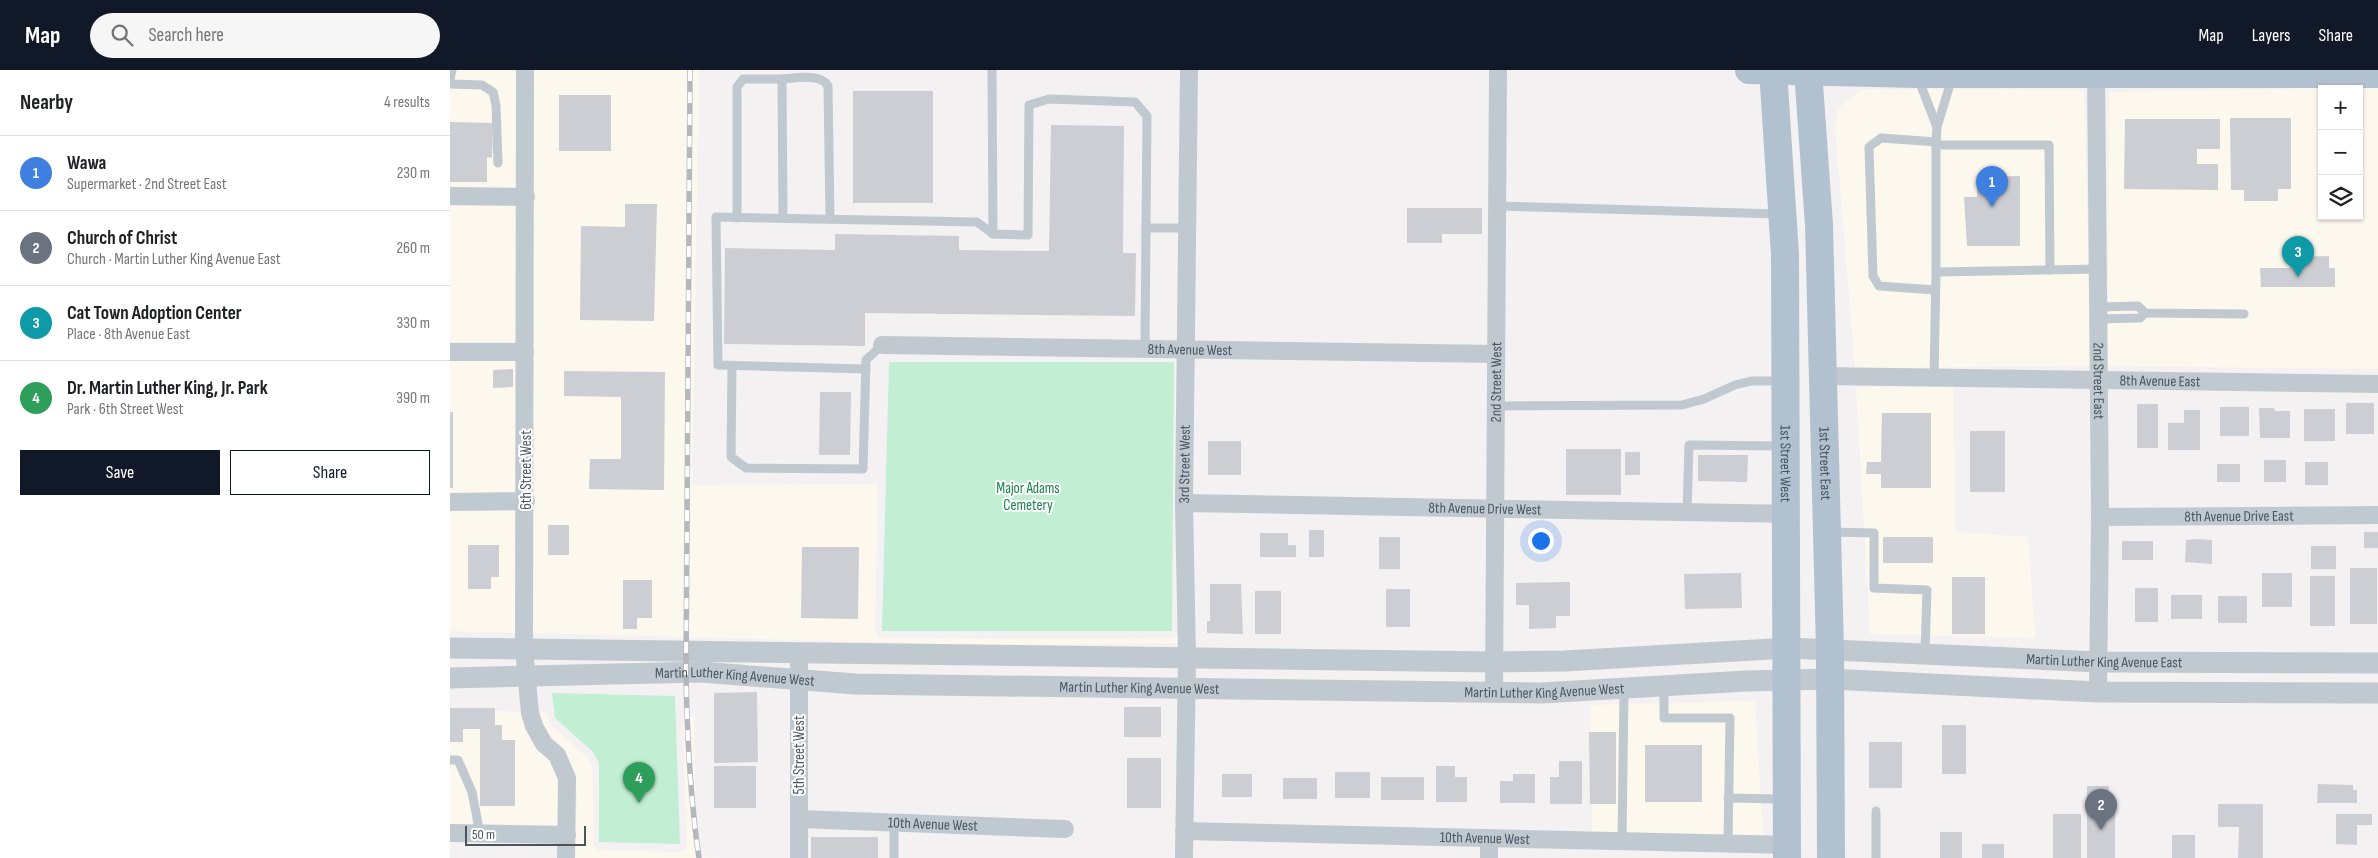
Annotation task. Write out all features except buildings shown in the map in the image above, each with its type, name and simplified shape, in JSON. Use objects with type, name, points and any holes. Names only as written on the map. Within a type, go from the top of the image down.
[{"type":"main road","points":[[1765,70],[1916,74],[2096,72],[2378,74]]},
{"type":"main road","name":"1st Street West","points":[[1765,70],[1784,214],[1788,648],[1787,852]]},
{"type":"main road","name":"1st Street East","points":[[1808,71],[1818,196],[1821,376],[1830,649],[1830,858]]},
{"type":"street","name":"6th Street West","points":[[525,70],[526,501],[524,649],[534,726],[544,744],[557,755],[567,778],[566,858]]},
{"type":"street","name":"3rd Street West","points":[[1184,858],[1187,657],[1184,504],[1189,70]]},
{"type":"street","name":"2nd Street West","points":[[1494,692],[1497,510],[1498,70]]},
{"type":"street","name":"2nd Street East","points":[[2096,72],[2100,517],[2098,692]]},
{"type":"street","points":[[450,196],[526,197]]},
{"type":"street","name":"8th Avenue West","points":[[882,345],[1496,354]]},
{"type":"street","points":[[450,352],[525,352]]},
{"type":"street","name":"8th Avenue East","points":[[1821,376],[2378,384]]},
{"type":"street","points":[[450,502],[526,501]]},
{"type":"street","name":"8th Avenue Drive West","points":[[1184,504],[1787,514]]},
{"type":"street","name":"8th Avenue Drive East","points":[[2100,517],[2378,516]]},
{"type":"street","name":"Martin Luther King Avenue West","points":[[450,648],[1495,662],[1565,661],[1788,648],[1830,649]]},
{"type":"street","name":"Martin Luther King Avenue East","points":[[1830,649],[2099,662],[2378,663]]},
{"type":"street","name":"5th Street West","points":[[799,652],[799,858]]},
{"type":"street","name":"Martin Luther King Avenue West","points":[[450,678],[701,672],[855,684],[1494,692],[1624,690],[1787,679],[1830,679]]},
{"type":"street","name":"Martin Luther King Avenue East","points":[[1830,679],[2098,692],[2378,693]]},
{"type":"street","name":"10th Avenue West","points":[[799,819],[1065,829]]},
{"type":"street","name":"10th Avenue West","points":[[1184,831],[1489,840],[1728,844],[1787,852]]},
{"type":"street","points":[[450,833],[566,835]]},
{"type":"street","points":[[1489,840],[1489,858]]},
{"type":"lane","points":[[450,79],[452,70]]},
{"type":"lane","points":[[992,70],[994,234]]},
{"type":"lane","points":[[1934,378],[1937,127],[1953,73]]},
{"type":"lane","points":[[1916,74],[1937,127]]},
{"type":"lane","points":[[737,218],[738,84],[748,78],[819,78],[825,81],[828,86],[830,219]]},
{"type":"lane","points":[[782,79],[783,218]]},
{"type":"lane","points":[[450,84],[482,85],[493,92],[496,105],[498,163]]},
{"type":"lane","points":[[866,369],[718,365],[716,217],[977,222],[994,234],[1028,235],[1029,105],[1048,100],[1135,102],[1147,116],[1145,348]]},
{"type":"lane","points":[[1935,290],[1879,286],[1872,276],[1869,148],[1881,138],[1937,143],[2049,145],[2050,270]]},
{"type":"lane","points":[[1498,206],[1784,214]]},
{"type":"lane","points":[[1146,228],[1187,228]]},
{"type":"lane","points":[[1936,272],[2098,269]]},
{"type":"lane","points":[[2099,313],[2138,306],[2145,312],[2244,314]]},
{"type":"lane","points":[[732,366],[731,457],[746,468],[863,470],[866,360],[882,345]]},
{"type":"lane","points":[[1496,406],[1682,405],[1704,399],[1735,385],[1751,381],[1786,381]]},
{"type":"lane","points":[[1687,513],[1688,445],[1787,446]]},
{"type":"lane","points":[[1826,532],[1874,533],[1874,588],[1927,590],[1925,653]]},
{"type":"lane","points":[[1664,687],[1664,718],[1730,718],[1728,844]]},
{"type":"lane","points":[[1622,842],[1624,690]]},
{"type":"lane","points":[[450,760],[458,760],[472,792],[480,834]]},
{"type":"lane","points":[[1728,798],[1786,799]]},
{"type":"lane","points":[[1876,811],[1876,858]]},
{"type":"lane","points":[[894,822],[894,858]]},
{"type":"shaded area","points":[[450,70],[516,70],[517,187],[450,187]]},
{"type":"shaded area","points":[[533,70],[699,70],[692,485],[878,484],[875,630],[880,638],[1172,639],[1178,635],[1178,643],[983,645],[533,633]]},
{"type":"shaded area","points":[[2363,87],[2378,87],[2378,369],[2108,366],[2109,92],[2318,88],[2318,220],[2363,220]]},
{"type":"shaded area","points":[[1861,90],[2084,90],[2091,366],[1855,368],[1835,126],[1838,111],[1846,101]]},
{"type":"shaded area","points":[[450,206],[517,206],[517,342],[450,342]]},
{"type":"shaded area","points":[[450,361],[517,361],[518,492],[450,493]]},
{"type":"shaded area","points":[[1856,387],[1953,387],[1955,532],[2028,537],[2035,638],[1870,634]]},
{"type":"shaded area","points":[[450,511],[518,511],[517,633],[450,631]]},
{"type":"shaded area","points":[[1755,701],[1763,835],[1592,832],[1590,705]]},
{"type":"shaded area","points":[[450,709],[522,712],[531,740],[550,761],[559,780],[559,825],[450,824]]},
{"type":"shaded area","points":[[539,712],[547,713],[550,724],[588,758],[592,765],[594,847],[599,850],[680,852],[686,849],[683,716],[694,716],[696,856],[720,858],[575,858],[577,792],[574,775],[563,749],[545,730]]},
{"type":"green space","name":"Major Adams Cemetery","points":[[889,362],[1174,362],[1172,631],[882,631]]},
{"type":"green space","points":[[552,693],[675,696],[680,844],[599,842],[599,763],[593,752],[555,718]]},
{"type":"railway","points":[[690,70],[686,673],[693,812],[699,858]]},
{"type":"place","name":"Wawa","points":[[1992,207]]},
{"type":"place","name":"Cat Town Adoption Center","points":[[2298,277]]},
{"type":"place","name":"Dr. Martin Luther King, Jr. Park","points":[[639,803]]},
{"type":"place","name":"Church of Christ","points":[[2101,830]]}]
